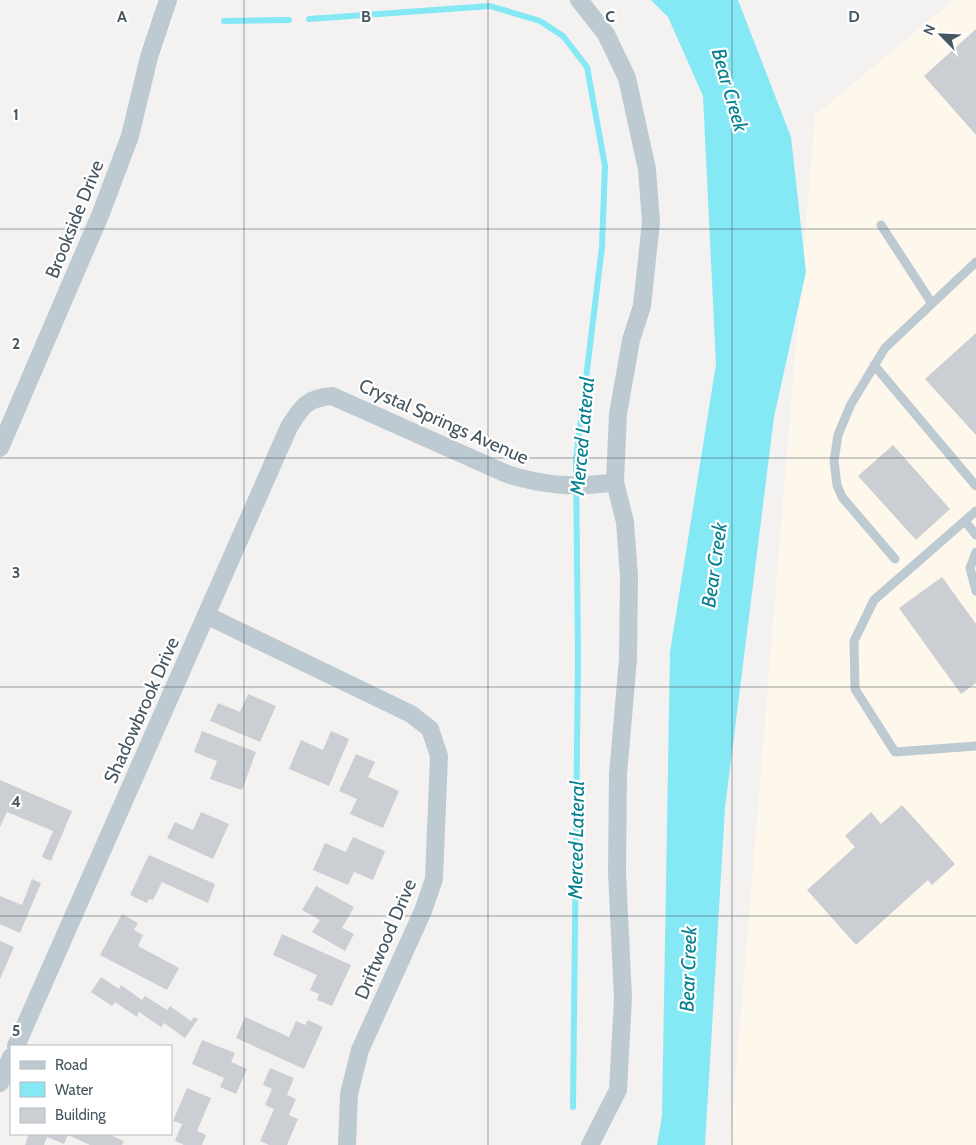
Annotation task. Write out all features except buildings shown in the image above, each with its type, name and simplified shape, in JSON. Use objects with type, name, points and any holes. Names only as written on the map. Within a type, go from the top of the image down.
[{"type":"street","name":"Brookside Drive","points":[[0,448],[101,213],[130,136],[149,57],[168,0]]},
{"type":"street","points":[[579,0],[606,34],[627,78],[647,169],[651,222],[642,306],[631,340],[618,414],[615,482],[625,522],[629,576],[628,659],[618,774],[617,873],[623,998],[618,1090],[590,1145]]},
{"type":"street","name":"Crystal Springs Avenue","points":[[315,398],[332,396],[350,402],[507,474],[557,486],[588,486],[615,482]]},
{"type":"street","name":"Shadowbrook Drive","points":[[16,1045],[289,427],[299,411],[315,398]]},
{"type":"street","name":"Driftwood Drive","points":[[206,614],[411,714],[430,729],[439,756],[434,879],[424,911],[360,1050],[349,1094],[347,1145]]},
{"type":"street","points":[[0,1083],[10,1059]]},
{"type":"lane","points":[[881,225],[931,302]]},
{"type":"lane","points":[[895,559],[842,497],[837,485],[834,461],[838,435],[851,404],[884,348],[931,302],[976,262]]},
{"type":"lane","points":[[874,365],[976,486]]},
{"type":"lane","points":[[976,511],[874,600],[854,641],[855,689],[895,752],[976,746]]},
{"type":"lane","points":[[965,521],[976,535]]},
{"type":"lane","points":[[976,552],[970,568],[976,591]]},
{"type":"shaded area","points":[[954,0],[976,0],[976,1145],[730,1145],[815,115]]},
{"type":"water","name":"Bear Creek","points":[[651,0],[738,0],[791,137],[806,272],[774,417],[725,808],[705,1145],[657,1145],[662,1116],[670,652],[716,364],[703,96],[668,17]]},
{"type":"waterway","name":"Merced Lateral","points":[[309,19],[490,6],[540,21],[563,36],[587,67],[605,166],[602,247],[576,460],[578,658],[573,1107]]},
{"type":"waterway","name":"Merced Lateral","points":[[224,21],[289,20]]}]
